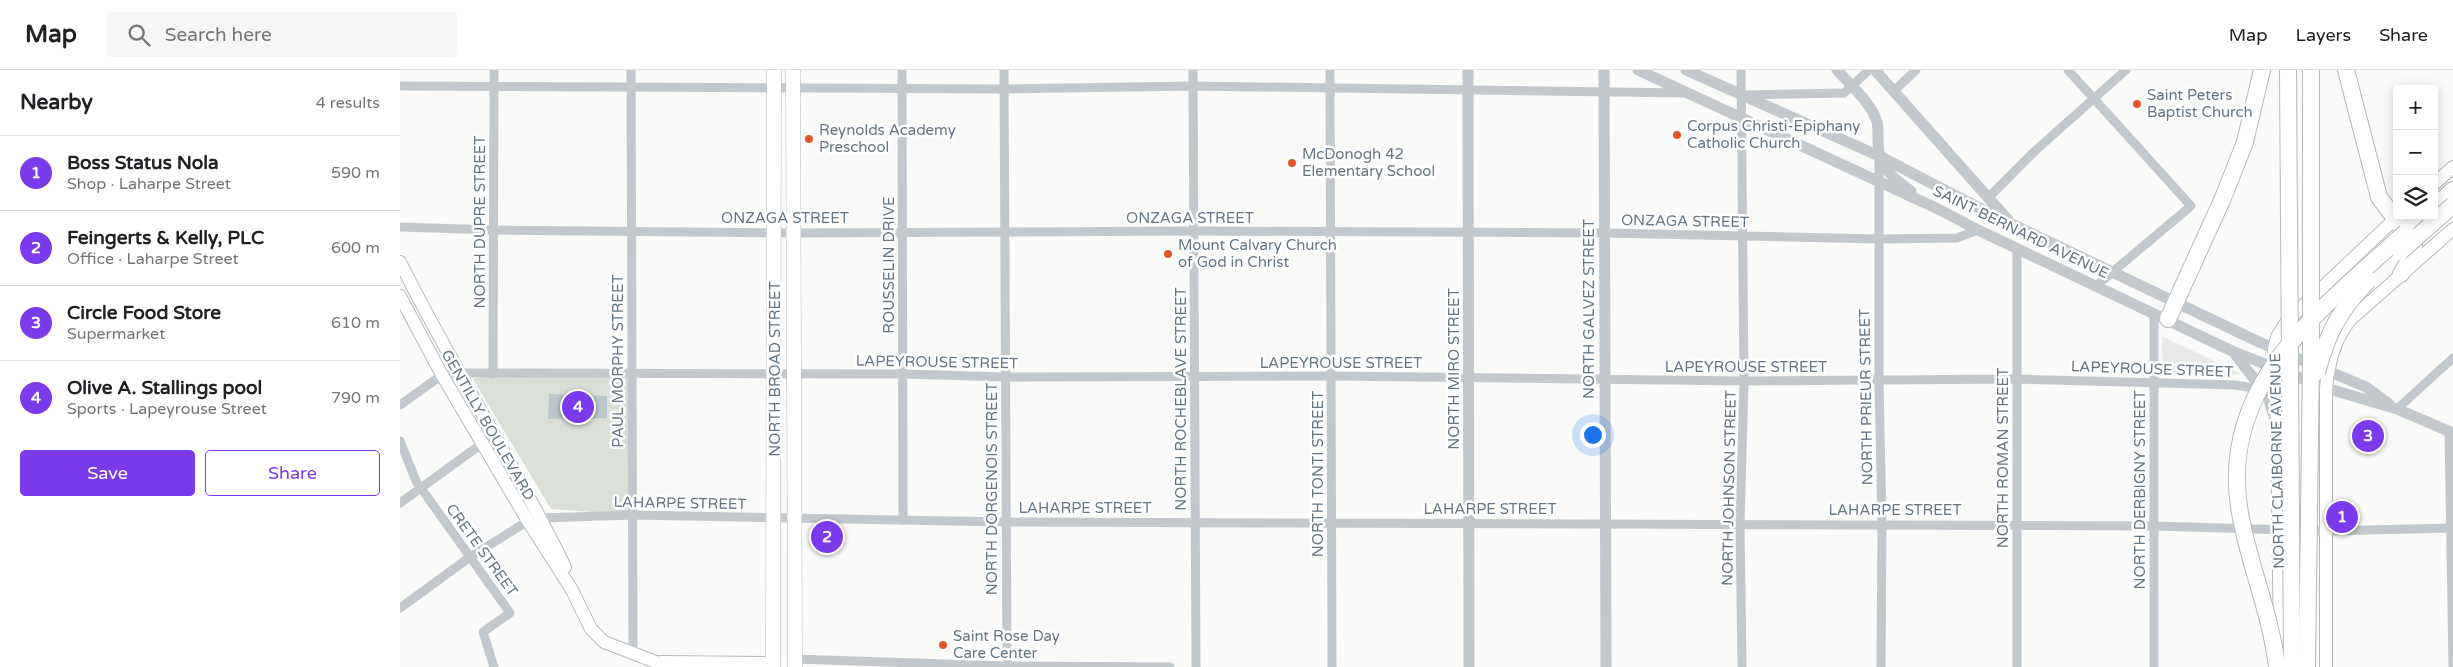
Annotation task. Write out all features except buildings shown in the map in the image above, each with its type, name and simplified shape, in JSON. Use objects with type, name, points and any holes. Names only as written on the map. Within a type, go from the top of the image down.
[{"type":"highway","points":[[2161,316],[2176,302],[2223,198],[2247,134],[2262,70]]},
{"type":"highway","points":[[2288,70],[2292,667]]},
{"type":"highway","points":[[2307,667],[2311,360],[2311,70]]},
{"type":"highway","points":[[2346,70],[2374,184],[2379,197],[2393,214]]},
{"type":"highway","points":[[2438,203],[2453,190]]},
{"type":"highway","points":[[2309,400],[2323,350],[2338,315],[2346,303],[2369,279],[2453,205]]},
{"type":"highway","points":[[2398,220],[2411,238],[2414,248],[2401,274]]},
{"type":"highway","points":[[2279,667],[2240,513],[2237,458],[2244,423],[2263,380],[2298,333],[2318,312],[2420,220]]},
{"type":"main road","name":"NORTH BROAD STREET","points":[[774,70],[774,666]]},
{"type":"main road","name":"NORTH BROAD STREET","points":[[793,70],[795,663]]},
{"type":"main road","points":[[2438,180],[2453,167]]},
{"type":"main road","name":"NORTH CLAIBORNE AVENUE","points":[[2279,667],[2278,425],[2274,349],[2277,337],[2287,321],[2394,220]]},
{"type":"main road","points":[[2326,667],[2326,388],[2332,351],[2345,327],[2401,274],[2453,229]]},
{"type":"main road","name":"GENTILLY BOULEVARD","points":[[400,262],[458,373],[541,518],[565,568],[572,590]]},
{"type":"main road","name":"GENTILLY BOULEVARD","points":[[401,300],[442,375],[528,521],[572,590],[591,629],[604,642],[664,665],[774,666]]},
{"type":"street","name":"NORTH DUPRE STREET","points":[[493,374],[494,70]]},
{"type":"street","name":"PAUL MORPHY STREET","points":[[631,70],[632,652]]},
{"type":"street","name":"ROUSSELIN DRIVE","points":[[902,70],[903,520]]},
{"type":"street","name":"NORTH DORGENOIS STREET","points":[[1004,70],[1007,666]]},
{"type":"street","name":"NORTH ROCHEBLAVE STREET","points":[[1193,70],[1196,667]]},
{"type":"street","name":"NORTH TONTI STREET","points":[[1330,70],[1332,667]]},
{"type":"street","name":"NORTH MIRO STREET","points":[[1468,70],[1470,667]]},
{"type":"street","name":"NORTH GALVEZ STREET","points":[[1604,70],[1606,667]]},
{"type":"street","name":"SAINT BERNARD AVENUE","points":[[1638,70],[1684,93],[1740,116],[1938,209],[1978,230],[2097,285],[2232,351],[2326,388],[2396,409],[2451,432]]},
{"type":"street","name":"SAINT BERNARD AVENUE","points":[[1686,70],[1879,156],[1987,212],[2274,349],[2366,387],[2396,409]]},
{"type":"street","name":"NORTH JOHNSON STREET","points":[[1741,70],[1744,381],[1740,523],[1742,667]]},
{"type":"street","points":[[1837,70],[1868,105],[1876,122],[1879,156],[1894,179],[1938,209]]},
{"type":"street","points":[[1740,95],[1842,93],[1852,87],[1869,70]]},
{"type":"street","points":[[1875,70],[2011,223]]},
{"type":"street","points":[[1894,91],[1916,70]]},
{"type":"street","points":[[2068,70],[2191,206],[2097,285]]},
{"type":"street","points":[[1988,198],[2036,150],[2126,70]]},
{"type":"street","points":[[400,86],[1004,89],[1193,86],[1684,93]]},
{"type":"street","name":"NORTH PRIEUR STREET","points":[[1879,156],[1879,382],[1882,524],[1880,667]]},
{"type":"street","points":[[1978,230],[1987,212]]},
{"type":"street","name":"ONZAGA STREET","points":[[400,226],[494,230],[774,231],[794,233],[902,232],[1005,234],[1195,231],[1604,233],[1879,239],[1957,238],[1978,230]]},
{"type":"street","name":"NORTH ROMAN STREET","points":[[2017,248],[2017,667]]},
{"type":"street","points":[[401,300],[415,292]]},
{"type":"street","name":"NORTH DERBIGNY STREET","points":[[2154,667],[2154,383],[2161,316]]},
{"type":"street","points":[[2232,351],[2268,397],[2278,425]]},
{"type":"street","points":[[2396,409],[2453,358]]},
{"type":"street","name":"LAPEYROUSE STREET","points":[[442,375],[458,373],[794,376],[902,374],[1006,377],[1332,376],[1879,382],[2016,379],[2235,385],[2254,388],[2268,397]]},
{"type":"street","points":[[400,405],[442,375]]},
{"type":"street","points":[[2451,432],[2453,528],[2452,667]]},
{"type":"street","points":[[400,503],[494,435]]},
{"type":"street","name":"CRETE STREET","points":[[400,440],[420,488],[510,613],[483,632],[494,667]]},
{"type":"street","name":"LAHARPE STREET","points":[[400,608],[470,556],[528,521],[541,518],[632,515],[1006,522],[1882,524],[2155,526],[2326,531],[2453,528]]},
{"type":"street","points":[[795,663],[1170,667]]},
{"type":"shaded area","points":[[2162,336],[2241,374],[2163,374]]},
{"type":"shaded area","points":[[493,374],[631,374],[633,515],[551,509],[473,379]]},
{"type":"shaded area","points":[[549,394],[607,396],[607,418],[548,419]]},
{"type":"place","name":"Saint Peters Baptist Church","points":[[2137,104]]},
{"type":"place","name":"Corpus Christi-Epiphany Catholic Church","points":[[1677,135]]},
{"type":"place","name":"Reynolds Academy Preschool","points":[[809,139]]},
{"type":"place","name":"McDonogh 42 Elementary School","points":[[1292,163]]},
{"type":"place","name":"Mount Calvary Church of God in Christ","points":[[1168,254]]},
{"type":"place","name":"Olive A. Stallings pool","points":[[578,407]]},
{"type":"place","name":"Circle Food Store","points":[[2368,436]]},
{"type":"place","name":"Boss Status Nola","points":[[2342,517]]},
{"type":"place","name":"Feingerts & Kelly, PLC","points":[[827,537]]},
{"type":"place","name":"Saint Rose Day Care Center","points":[[943,645]]}]
